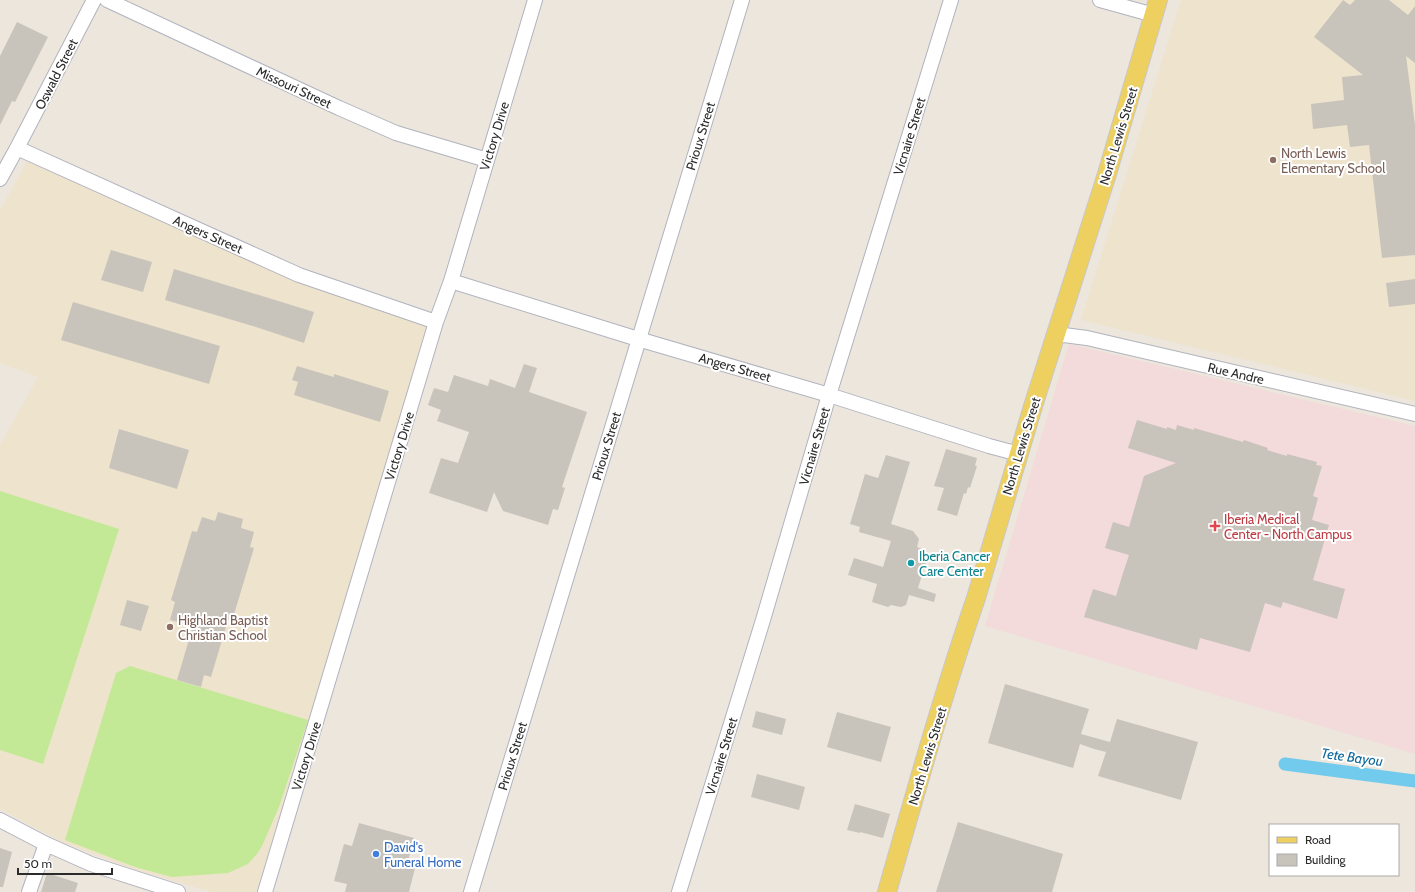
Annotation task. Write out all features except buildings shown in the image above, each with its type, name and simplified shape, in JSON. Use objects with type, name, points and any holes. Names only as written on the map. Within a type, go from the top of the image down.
[{"type":"main road","name":"North Lewis Street","points":[[887,892],[915,793],[1056,334],[1107,174],[1156,8]]},
{"type":"street","name":"Oswald Street","points":[[17,148],[94,0]]},
{"type":"street","name":"Missouri Street","points":[[107,0],[396,133],[487,160]]},
{"type":"street","name":"Victory Drive","points":[[265,892],[436,322],[451,281],[535,0]]},
{"type":"street","name":"Prioux Street","points":[[471,892],[742,0]]},
{"type":"street","name":"Vicnaire Street","points":[[680,892],[763,620],[828,395],[951,0]]},
{"type":"street","points":[[1100,0],[1156,8]]},
{"type":"street","points":[[0,179],[17,148]]},
{"type":"street","name":"Angers Street","points":[[17,148],[299,275],[436,322]]},
{"type":"street","name":"Angers Street","points":[[451,281],[638,339],[828,395],[981,444],[1019,454]]},
{"type":"street","name":"Rue Andre","points":[[1056,334],[1087,338],[1415,414]]},
{"type":"street","points":[[0,820],[46,844],[91,864],[178,892]]},
{"type":"street","points":[[29,892],[46,844]]},
{"type":"shaded area","name":"North Lewis Elementary School","points":[[1181,0],[1415,0],[1415,401],[1081,320]]},
{"type":"shaded area","name":"Highland Baptist Christian School","points":[[27,161],[256,262],[436,322],[256,892],[212,892],[129,868],[64,843],[0,809],[0,445],[38,377],[0,363],[0,211]]},
{"type":"shaded area","name":"Iberia Medical Center - North Campus","points":[[1069,344],[1415,426],[1415,754],[985,626]]},
{"type":"green space","points":[[0,491],[119,529],[43,764],[0,750]]},
{"type":"green space","points":[[130,666],[308,720],[279,807],[262,846],[248,864],[228,873],[172,877],[135,867],[65,840],[116,673]]},
{"type":"waterway","name":"Tete Bayou","points":[[1285,764],[1415,781]]},
{"type":"place","name":"North Lewis Elementary School","points":[[1273,160]]},
{"type":"place","name":"Iberia Medical Center - North Campus","points":[[1215,526]]},
{"type":"place","name":"Iberia Cancer Care Center","points":[[911,563]]},
{"type":"place","name":"Highland Baptist Christian School","points":[[170,627]]},
{"type":"place","name":"David's Funeral Home","points":[[376,854]]}]
